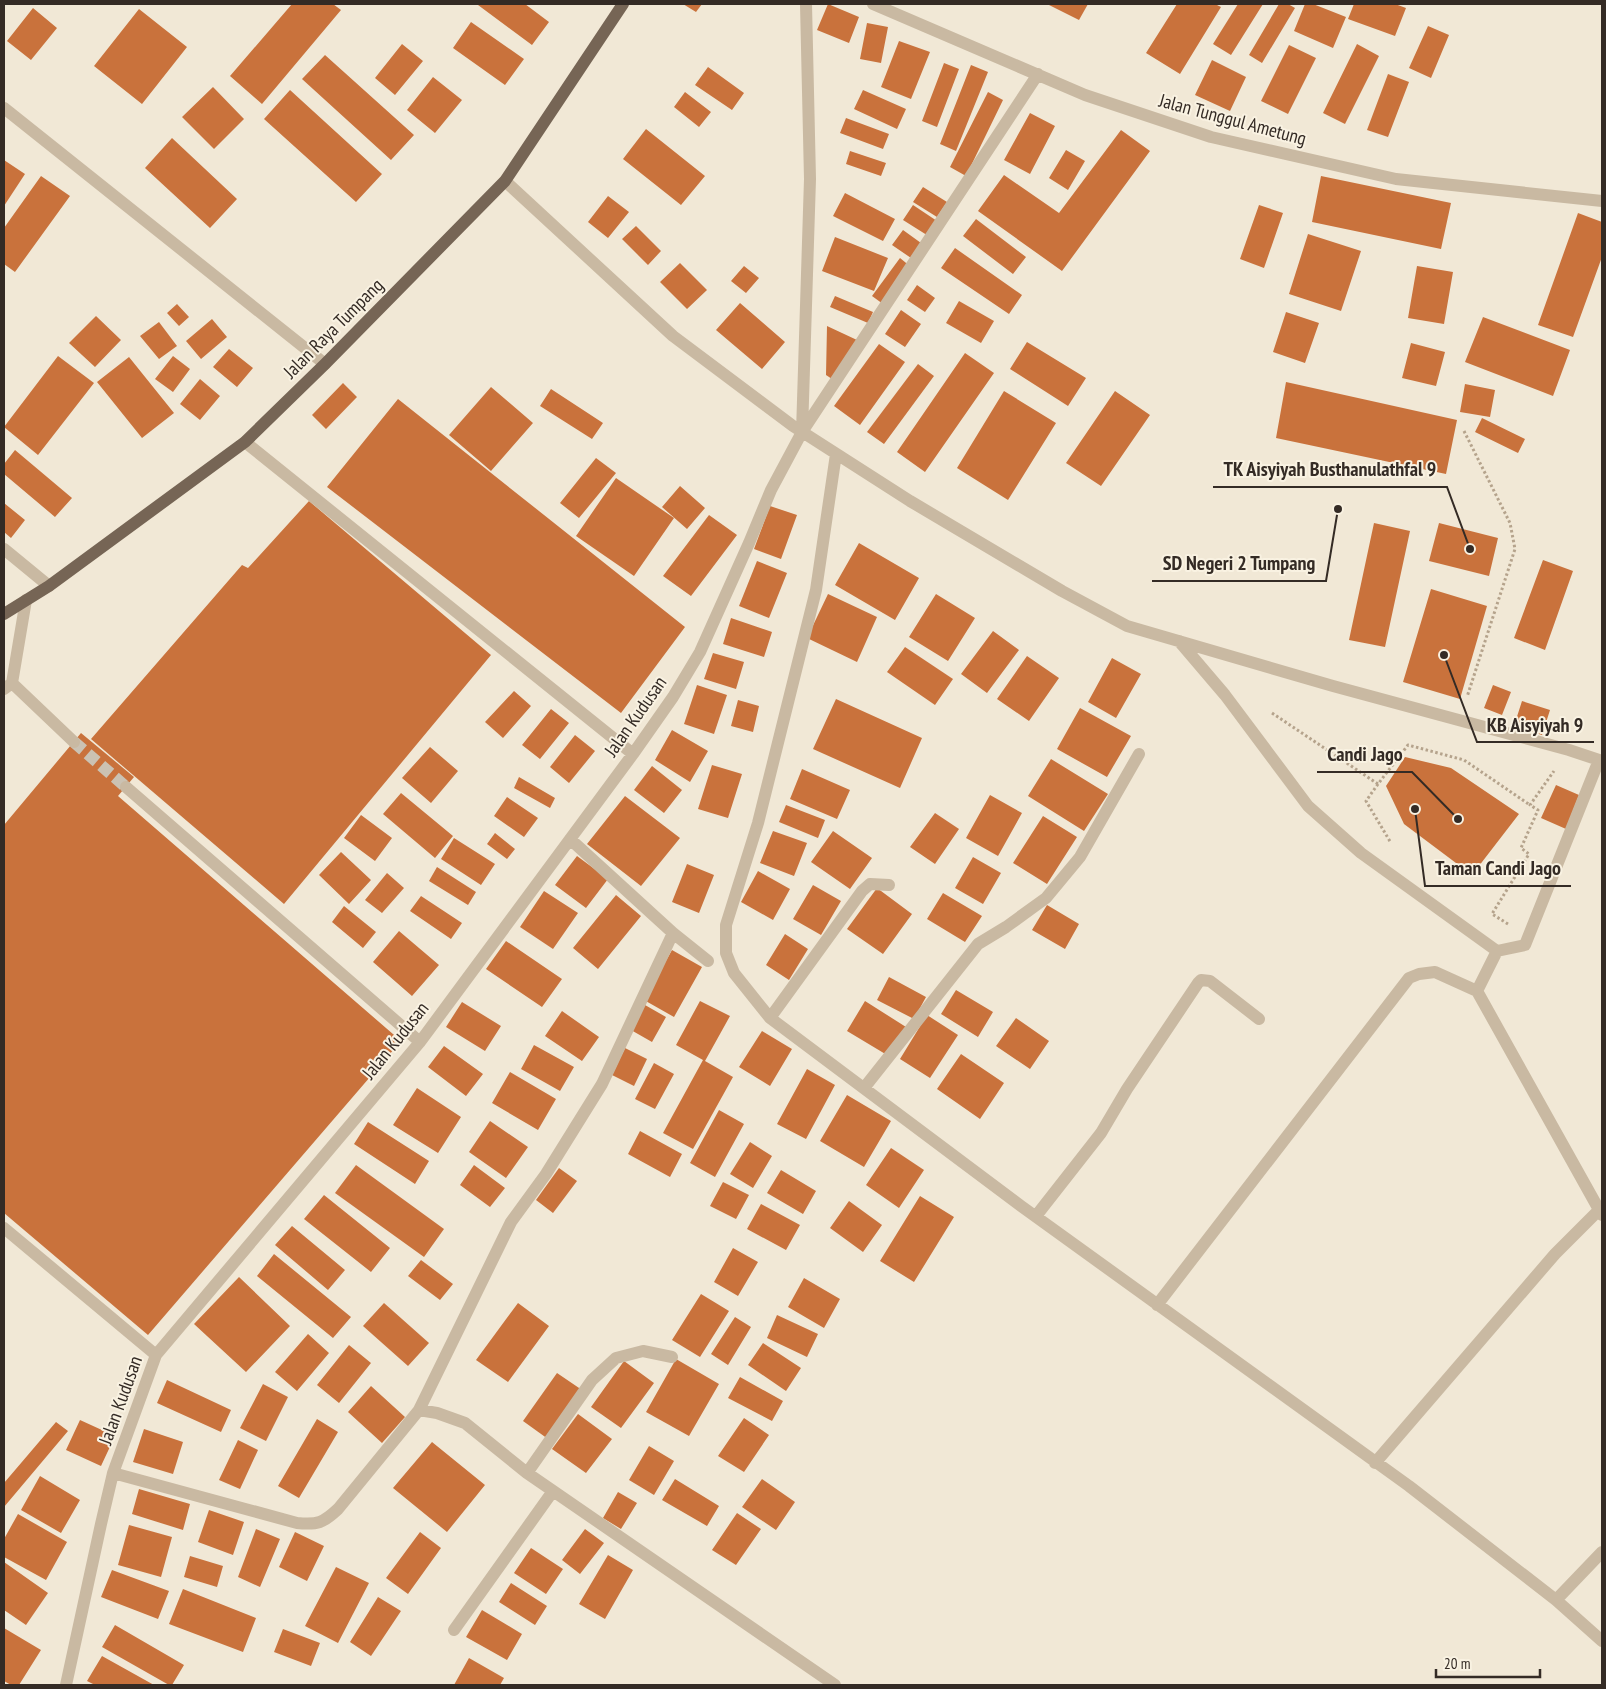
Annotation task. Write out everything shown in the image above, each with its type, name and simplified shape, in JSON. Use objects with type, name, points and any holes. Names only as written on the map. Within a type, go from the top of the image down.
[{"type":"main road","name":"Jalan Raya Tumpang","points":[[4,614],[50,586],[245,442],[325,364],[505,181],[623,4]]},
{"type":"street","points":[[802,432],[810,178],[806,4]]},
{"type":"street","name":"Jalan Tunggul Ametung","points":[[873,4],[888,7],[1085,95],[1211,137],[1396,179],[1602,201]]},
{"type":"street","name":"Jalan Kudusan","points":[[66,1685],[100,1524],[113,1473],[156,1355],[420,1042],[570,840],[673,697],[700,652],[750,544],[771,490],[802,432],[1038,74]]},
{"type":"street","points":[[4,108],[325,364]]},
{"type":"street","points":[[505,181],[673,336],[802,432],[910,501],[1062,591],[1127,626],[1179,641],[1324,684],[1569,750],[1601,761],[1525,945],[1497,951],[1361,853],[1308,806],[1225,694],[1179,641]]},
{"type":"street","points":[[245,442],[633,754]]},
{"type":"street","points":[[836,454],[816,590],[758,823],[726,924],[726,953],[734,973],[770,1018],[1157,1305],[1409,1486],[1556,1600],[1602,1641]]},
{"type":"street","points":[[4,549],[50,586]]},
{"type":"street","points":[[26,600],[8,686],[74,742]]},
{"type":"street","points":[[864,1088],[978,944],[1006,927],[1046,898],[1069,871],[1080,857],[1139,754]]},
{"type":"street","points":[[126,787],[420,1042]]},
{"type":"street","points":[[570,840],[673,933],[708,961]]},
{"type":"street","points":[[770,1018],[862,890],[870,884],[889,885]]},
{"type":"street","points":[[113,1473],[298,1523],[311,1524],[325,1521],[338,1509],[419,1410],[511,1222],[546,1174],[602,1084],[673,933]]},
{"type":"street","points":[[1477,991],[1497,951]]},
{"type":"street","points":[[1157,1305],[1409,978],[1419,974],[1435,972],[1477,991],[1601,1212],[1555,1254],[1376,1462]]},
{"type":"street","points":[[1036,1216],[1101,1133],[1198,983],[1202,980],[1210,981],[1260,1019]]},
{"type":"street","points":[[4,1228],[156,1355]]},
{"type":"street","points":[[527,1473],[592,1380],[616,1358],[643,1351],[672,1357]]},
{"type":"street","points":[[419,1410],[437,1413],[465,1423],[527,1473],[835,1685]]},
{"type":"street","points":[[454,1630],[553,1491]]},
{"type":"street","points":[[1556,1600],[1602,1552]]},
{"type":"path","points":[[1460,721],[1515,548],[1510,523],[1464,430]]},
{"type":"path","points":[[1266,709],[1378,784]]},
{"type":"path","points":[[1395,850],[1366,801],[1378,784],[1408,745],[1464,760],[1538,810],[1521,848],[1529,854],[1492,914]]},
{"type":"path","points":[[1530,805],[1569,750]]},
{"type":"path","points":[[1484,909],[1528,937]]},
{"type":"building","points":[[292,4],[333,4],[341,10],[262,104],[230,76]]},
{"type":"building","points":[[479,4],[525,4],[549,22],[532,45]]},
{"type":"building","points":[[683,4],[702,4],[696,12]]},
{"type":"building","points":[[828,4],[859,17],[849,43],[817,30]]},
{"type":"building","points":[[1047,4],[1088,4],[1079,20]]},
{"type":"building","points":[[1177,4],[1215,4],[1221,7],[1180,74],[1146,53]]},
{"type":"building","points":[[1238,4],[1263,4],[1231,55],[1213,44]]},
{"type":"building","points":[[1279,4],[1288,4],[1295,8],[1262,63],[1249,55]]},
{"type":"building","points":[[1305,4],[1313,4],[1346,17],[1333,48],[1294,31]]},
{"type":"building","points":[[1354,4],[1395,4],[1406,8],[1395,36],[1348,19]]},
{"type":"building","points":[[33,8],[57,28],[31,60],[7,41]]},
{"type":"building","points":[[139,9],[187,47],[142,104],[94,66]]},
{"type":"building","points":[[471,22],[524,59],[505,85],[453,48]]},
{"type":"building","points":[[867,23],[888,27],[881,63],[860,59]]},
{"type":"building","points":[[1428,26],[1449,35],[1431,78],[1409,68]]},
{"type":"building","points":[[899,41],[930,52],[911,99],[881,87]]},
{"type":"building","points":[[402,44],[423,61],[395,95],[375,78]]},
{"type":"building","points":[[1357,44],[1379,56],[1345,124],[1323,113]]},
{"type":"building","points":[[1289,45],[1316,58],[1288,114],[1261,101]]},
{"type":"building","points":[[325,55],[414,135],[391,160],[302,79]]},
{"type":"building","points":[[1212,60],[1246,77],[1230,111],[1195,95]]},
{"type":"building","points":[[944,63],[959,69],[937,127],[922,121]]},
{"type":"building","points":[[971,65],[988,72],[956,151],[940,144]]},
{"type":"building","points":[[708,67],[744,93],[732,110],[695,85]]},
{"type":"building","points":[[1388,74],[1409,82],[1388,137],[1367,130]]},
{"type":"building","points":[[433,77],[462,100],[435,133],[407,110]]},
{"type":"building","points":[[213,87],[244,119],[214,149],[182,117]]},
{"type":"building","points":[[290,90],[382,174],[356,202],[264,119]]},
{"type":"building","points":[[863,90],[906,109],[897,129],[854,109]]},
{"type":"building","points":[[685,92],[711,112],[699,127],[674,107]]},
{"type":"building","points":[[988,92],[1003,100],[966,176],[950,167]]},
{"type":"building","points":[[1030,113],[1055,126],[1030,174],[1004,160]]},
{"type":"building","points":[[846,118],[889,134],[883,149],[840,133]]},
{"type":"building","points":[[646,129],[705,176],[681,205],[623,159]]},
{"type":"building","points":[[1121,130],[1150,151],[1062,271],[978,211],[1004,175],[1059,213]]},
{"type":"building","points":[[172,138],[237,199],[210,228],[145,168]]},
{"type":"building","points":[[1066,150],[1085,161],[1068,190],[1049,178]]},
{"type":"building","points":[[850,151],[886,163],[881,176],[846,164]]},
{"type":"building","points":[[4,160],[25,174],[4,206]]},
{"type":"building","points":[[41,176],[70,196],[15,272],[4,264],[4,228]]},
{"type":"building","points":[[1321,176],[1451,203],[1441,249],[1312,222]]},
{"type":"building","points":[[923,187],[947,202],[937,217],[913,202]]},
{"type":"building","points":[[845,193],[895,219],[883,241],[833,216]]},
{"type":"building","points":[[608,196],[629,212],[608,238],[588,222]]},
{"type":"building","points":[[913,205],[940,223],[930,237],[903,220]]},
{"type":"building","points":[[1259,205],[1283,213],[1264,268],[1240,259]]},
{"type":"building","points":[[1578,213],[1602,222],[1602,257],[1573,337],[1538,325]]},
{"type":"building","points":[[976,219],[1026,257],[1013,274],[963,236]]},
{"type":"building","points":[[636,226],[661,251],[648,265],[622,239]]},
{"type":"building","points":[[903,230],[921,243],[911,258],[892,245]]},
{"type":"building","points":[[1308,234],[1361,251],[1341,311],[1289,294]]},
{"type":"building","points":[[835,237],[888,258],[874,291],[822,271]]},
{"type":"building","points":[[955,248],[1022,295],[1009,314],[941,268]]},
{"type":"building","points":[[900,258],[911,267],[883,304],[872,296]]},
{"type":"building","points":[[680,263],[707,290],[687,309],[660,282]]},
{"type":"building","points":[[744,266],[759,278],[746,293],[731,281]]},
{"type":"building","points":[[1417,266],[1453,272],[1444,324],[1408,318]]},
{"type":"building","points":[[917,285],[935,298],[925,312],[907,300]]},
{"type":"building","points":[[835,296],[873,312],[868,323],[830,307]]},
{"type":"building","points":[[959,301],[994,321],[981,343],[946,323]]},
{"type":"building","points":[[740,303],[785,342],[762,369],[716,330]]},
{"type":"building","points":[[177,304],[189,317],[179,326],[167,313]]},
{"type":"building","points":[[901,310],[921,324],[905,347],[885,334]]},
{"type":"building","points":[[1286,312],[1319,323],[1305,363],[1273,352]]},
{"type":"building","points":[[96,316],[121,340],[95,367],[69,343]]},
{"type":"building","points":[[1483,317],[1570,350],[1553,396],[1465,362]]},
{"type":"building","points":[[212,319],[227,337],[201,359],[186,341]]},
{"type":"building","points":[[159,322],[177,346],[159,359],[140,336]]},
{"type":"building","points":[[827,326],[857,340],[832,379],[826,375]]},
{"type":"building","points":[[1027,342],[1086,378],[1068,406],[1010,369]]},
{"type":"building","points":[[1411,343],[1445,352],[1436,386],[1402,378]]},
{"type":"building","points":[[879,344],[905,362],[860,425],[834,406]]},
{"type":"building","points":[[229,349],[253,368],[237,387],[213,367]]},
{"type":"building","points":[[965,353],[994,373],[925,472],[897,452]]},
{"type":"building","points":[[58,356],[94,383],[38,455],[4,427]]},
{"type":"building","points":[[173,356],[190,369],[173,392],[155,379]]},
{"type":"building","points":[[129,357],[174,413],[142,438],[97,382]]},
{"type":"building","points":[[918,364],[934,376],[884,444],[867,432]]},
{"type":"building","points":[[200,379],[220,396],[200,420],[180,404]]},
{"type":"building","points":[[1286,382],[1457,420],[1446,474],[1276,438]]},
{"type":"building","points":[[343,383],[357,397],[326,429],[312,415]]},
{"type":"building","points":[[1465,384],[1495,390],[1490,417],[1460,412]]},
{"type":"building","points":[[491,387],[533,423],[491,471],[449,435]]},
{"type":"building","points":[[551,389],[603,423],[592,439],[540,406]]},
{"type":"building","points":[[1004,391],[1056,423],[1008,500],[957,468]]},
{"type":"building","points":[[1115,391],[1150,415],[1101,486],[1066,463]]},
{"type":"building","points":[[398,399],[685,627],[621,713],[327,487]]},
{"type":"building","points":[[1482,418],[1525,439],[1518,453],[1475,432]]},
{"type":"building","points":[[15,450],[72,498],[55,517],[4,474],[4,464]]},
{"type":"building","points":[[596,458],[616,473],[579,518],[560,503]]},
{"type":"building","points":[[616,478],[674,518],[634,576],[576,536]]},
{"type":"building","points":[[680,486],[705,508],[687,529],[662,507]]},
{"type":"building","points":[[309,501],[491,655],[284,904],[91,739],[242,565],[248,568]]},
{"type":"building","points":[[4,503],[25,520],[11,538],[4,532]]},
{"type":"building","points":[[770,506],[797,515],[781,559],[754,549]]},
{"type":"building","points":[[709,515],[737,535],[691,596],[663,576]]},
{"type":"building","points":[[1374,523],[1410,531],[1385,647],[1349,640]]},
{"type":"building","points":[[1439,523],[1498,538],[1489,576],[1429,561]]},
{"type":"building","points":[[859,543],[919,578],[895,620],[835,585]]},
{"type":"building","points":[[1543,560],[1573,571],[1545,650],[1514,638]]},
{"type":"building","points":[[757,561],[787,573],[769,618],[739,606]]},
{"type":"building","points":[[1431,589],[1487,606],[1460,699],[1403,682]]},
{"type":"building","points":[[828,594],[877,617],[857,662],[807,638]]},
{"type":"building","points":[[936,594],[975,618],[948,661],[909,637]]},
{"type":"building","points":[[731,618],[772,632],[764,657],[723,644]]},
{"type":"building","points":[[993,631],[1019,650],[987,693],[961,674]]},
{"type":"building","points":[[905,647],[953,679],[935,705],[887,672]]},
{"type":"building","points":[[713,653],[744,662],[736,689],[704,679]]},
{"type":"building","points":[[1027,656],[1059,678],[1029,721],[997,699]]},
{"type":"building","points":[[1112,658],[1141,674],[1116,718],[1088,702]]},
{"type":"building","points":[[697,685],[727,695],[714,734],[684,724]]},
{"type":"building","points":[[1493,685],[1511,692],[1502,715],[1484,708]]},
{"type":"building","points":[[514,691],[531,706],[503,738],[485,722]]},
{"type":"building","points":[[836,699],[922,738],[900,788],[813,749]]},
{"type":"building","points":[[738,700],[759,706],[753,732],[731,726]]},
{"type":"building","points":[[1522,701],[1550,710],[1542,735],[1514,726]]},
{"type":"building","points":[[1080,708],[1131,736],[1107,777],[1057,749]]},
{"type":"building","points":[[551,709],[569,723],[540,759],[522,745]]},
{"type":"building","points":[[672,730],[708,751],[690,782],[655,760]]},
{"type":"building","points":[[81,733],[134,777],[118,796],[401,1041],[148,1335],[4,1213],[4,825]]},
{"type":"building","points":[[575,735],[595,751],[569,783],[550,767]]},
{"type":"building","points":[[430,747],[458,771],[431,803],[402,778]]},
{"type":"building","points":[[1405,757],[1451,768],[1519,814],[1472,875],[1404,824],[1386,786]]},
{"type":"building","points":[[1051,759],[1108,794],[1084,831],[1028,796]]},
{"type":"building","points":[[712,765],[742,774],[728,818],[698,809]]},
{"type":"building","points":[[652,766],[682,790],[664,813],[634,790]]},
{"type":"building","points":[[802,769],[850,790],[837,819],[790,799]]},
{"type":"building","points":[[519,777],[555,798],[550,808],[514,788]]},
{"type":"building","points":[[1556,785],[1579,795],[1566,829],[1541,818]]},
{"type":"building","points":[[401,793],[453,836],[435,858],[383,814]]},
{"type":"building","points":[[990,795],[1022,813],[998,856],[966,838]]},
{"type":"building","points":[[625,796],[680,838],[641,886],[587,844]]},
{"type":"building","points":[[507,797],[538,818],[524,837],[494,816]]},
{"type":"building","points":[[786,805],[825,820],[818,838],[779,822]]},
{"type":"building","points":[[935,813],[959,829],[935,864],[910,847]]},
{"type":"building","points":[[361,815],[392,838],[375,861],[344,838]]},
{"type":"building","points":[[1043,816],[1077,837],[1047,884],[1013,863]]},
{"type":"building","points":[[773,831],[807,843],[794,876],[760,863]]},
{"type":"building","points":[[833,831],[872,858],[850,889],[811,862]]},
{"type":"building","points":[[495,833],[515,849],[507,859],[487,844]]},
{"type":"building","points":[[454,838],[495,864],[481,885],[441,859]]},
{"type":"building","points":[[341,852],[371,880],[349,904],[319,875]]},
{"type":"building","points":[[577,856],[608,879],[586,908],[555,885]]},
{"type":"building","points":[[973,857],[1001,873],[983,904],[955,888]]},
{"type":"building","points":[[687,864],[714,875],[699,913],[672,902]]},
{"type":"building","points":[[437,867],[476,892],[468,905],[429,881]]},
{"type":"building","points":[[758,871],[790,889],[773,920],[741,902]]},
{"type":"building","points":[[387,873],[404,888],[382,913],[365,900]]},
{"type":"building","points":[[813,885],[841,901],[821,935],[793,919]]},
{"type":"building","points":[[877,888],[912,914],[883,954],[847,929]]},
{"type":"building","points":[[544,891],[578,913],[553,949],[520,927]]},
{"type":"building","points":[[943,893],[982,916],[965,942],[927,919]]},
{"type":"building","points":[[616,895],[641,916],[598,969],[573,948]]},
{"type":"building","points":[[421,896],[462,923],[451,939],[410,911]]},
{"type":"building","points":[[1047,905],[1079,924],[1065,949],[1032,930]]},
{"type":"building","points":[[344,906],[376,932],[363,948],[332,922]]},
{"type":"building","points":[[399,931],[439,965],[412,996],[373,962]]},
{"type":"building","points":[[785,934],[808,949],[789,980],[766,965]]},
{"type":"building","points":[[506,941],[562,979],[542,1007],[486,969]]},
{"type":"building","points":[[672,950],[702,967],[674,1017],[644,1000]]},
{"type":"building","points":[[889,977],[926,997],[914,1019],[877,1000]]},
{"type":"building","points":[[956,990],[993,1012],[978,1037],[941,1014]]},
{"type":"building","points":[[700,1001],[730,1016],[705,1061],[733,1077],[693,1149],[663,1133],[703,1060],[676,1045]]},
{"type":"building","points":[[865,1001],[906,1027],[887,1055],[847,1031]]},
{"type":"building","points":[[462,1002],[501,1026],[485,1051],[446,1027]]},
{"type":"building","points":[[645,1005],[666,1017],[652,1042],[631,1030]]},
{"type":"building","points":[[562,1011],[599,1037],[582,1061],[545,1036]]},
{"type":"building","points":[[927,1015],[958,1035],[930,1078],[900,1059]]},
{"type":"building","points":[[1016,1018],[1049,1041],[1030,1069],[996,1046]]},
{"type":"building","points":[[762,1031],[792,1049],[770,1086],[739,1067]]},
{"type":"building","points":[[534,1045],[574,1067],[560,1091],[521,1069]]},
{"type":"building","points":[[444,1046],[483,1074],[466,1096],[428,1067]]},
{"type":"building","points":[[625,1048],[647,1059],[634,1086],[612,1075]]},
{"type":"building","points":[[961,1054],[1004,1083],[980,1119],[937,1089]]},
{"type":"building","points":[[654,1063],[674,1074],[655,1109],[635,1099]]},
{"type":"building","points":[[807,1069],[835,1085],[806,1139],[777,1124]]},
{"type":"building","points":[[510,1072],[556,1099],[538,1130],[492,1103]]},
{"type":"building","points":[[417,1088],[461,1117],[438,1153],[393,1125]]},
{"type":"building","points":[[847,1095],[891,1121],[864,1167],[820,1141]]},
{"type":"building","points":[[719,1110],[744,1124],[715,1177],[690,1163]]},
{"type":"building","points":[[490,1121],[528,1147],[506,1178],[469,1152]]},
{"type":"building","points":[[368,1122],[429,1161],[415,1184],[354,1144]]},
{"type":"building","points":[[640,1131],[682,1154],[670,1177],[628,1154]]},
{"type":"building","points":[[750,1142],[772,1156],[753,1188],[730,1174]]},
{"type":"building","points":[[891,1148],[924,1170],[899,1208],[866,1185]]},
{"type":"building","points":[[356,1165],[444,1229],[424,1257],[335,1193]]},
{"type":"building","points":[[474,1165],[505,1188],[490,1207],[460,1185]]},
{"type":"building","points":[[559,1168],[577,1181],[553,1213],[536,1200]]},
{"type":"building","points":[[781,1170],[816,1191],[803,1214],[767,1193]]},
{"type":"building","points":[[723,1182],[749,1195],[736,1219],[710,1206]]},
{"type":"building","points":[[324,1195],[390,1248],[371,1272],[304,1219]]},
{"type":"building","points":[[920,1196],[954,1217],[914,1282],[880,1261]]},
{"type":"building","points":[[849,1201],[882,1225],[863,1252],[830,1228]]},
{"type":"building","points":[[761,1204],[800,1225],[786,1250],[747,1229]]},
{"type":"building","points":[[292,1226],[345,1270],[328,1290],[275,1245]]},
{"type":"building","points":[[733,1248],[758,1262],[738,1296],[714,1282]]},
{"type":"building","points":[[274,1254],[351,1317],[333,1338],[257,1276]]},
{"type":"building","points":[[421,1260],[453,1284],[440,1300],[408,1276]]},
{"type":"building","points":[[239,1277],[290,1326],[246,1372],[194,1324]]},
{"type":"building","points":[[804,1278],[840,1299],[824,1328],[788,1307]]},
{"type":"building","points":[[701,1294],[729,1311],[700,1357],[672,1340]]},
{"type":"building","points":[[384,1303],[429,1343],[408,1366],[363,1326]]},
{"type":"building","points":[[518,1303],[549,1326],[508,1382],[476,1360]]},
{"type":"building","points":[[777,1315],[818,1334],[807,1357],[767,1338]]},
{"type":"building","points":[[735,1317],[751,1327],[728,1365],[711,1354]]},
{"type":"building","points":[[308,1334],[329,1353],[297,1391],[275,1372]]},
{"type":"building","points":[[763,1343],[801,1368],[786,1391],[748,1365]]},
{"type":"building","points":[[349,1345],[371,1363],[339,1403],[317,1385]]},
{"type":"building","points":[[676,1359],[719,1384],[689,1436],[646,1412]]},
{"type":"building","points":[[624,1361],[654,1383],[621,1428],[591,1407]]},
{"type":"building","points":[[557,1373],[582,1390],[548,1439],[523,1421]]},
{"type":"building","points":[[740,1377],[783,1401],[772,1421],[728,1398]]},
{"type":"building","points":[[167,1380],[231,1410],[221,1432],[157,1403]]},
{"type":"building","points":[[263,1384],[288,1397],[266,1441],[240,1428]]},
{"type":"building","points":[[371,1386],[405,1417],[382,1443],[348,1412]]},
{"type":"building","points":[[578,1414],[612,1439],[586,1473],[552,1449]]},
{"type":"building","points":[[744,1418],[769,1435],[744,1472],[718,1456]]},
{"type":"building","points":[[317,1419],[338,1432],[299,1498],[278,1486]]},
{"type":"building","points":[[80,1420],[115,1436],[101,1466],[66,1450]]},
{"type":"building","points":[[56,1422],[68,1431],[4,1507],[4,1483]]},
{"type":"building","points":[[144,1429],[183,1442],[173,1474],[133,1462]]},
{"type":"building","points":[[238,1440],[258,1450],[240,1489],[219,1480]]},
{"type":"building","points":[[432,1442],[485,1485],[447,1532],[393,1488]]},
{"type":"building","points":[[649,1446],[674,1461],[654,1495],[629,1480]]},
{"type":"building","points":[[40,1476],[80,1500],[61,1533],[21,1510]]},
{"type":"building","points":[[675,1479],[719,1506],[707,1526],[662,1500]]},
{"type":"building","points":[[762,1479],[795,1502],[776,1530],[742,1507]]},
{"type":"building","points":[[139,1489],[190,1504],[183,1530],[132,1514]]},
{"type":"building","points":[[618,1492],[637,1503],[621,1529],[603,1518]]},
{"type":"building","points":[[209,1510],[244,1522],[233,1555],[198,1542]]},
{"type":"building","points":[[737,1513],[761,1529],[736,1565],[712,1550]]},
{"type":"building","points":[[18,1514],[67,1542],[46,1580],[4,1557],[4,1539]]},
{"type":"building","points":[[129,1525],[172,1537],[161,1577],[118,1565]]},
{"type":"building","points":[[256,1529],[280,1539],[260,1587],[238,1577]]},
{"type":"building","points":[[585,1529],[604,1543],[580,1574],[562,1560]]},
{"type":"building","points":[[295,1532],[324,1546],[307,1581],[279,1567]]},
{"type":"building","points":[[420,1532],[441,1548],[408,1594],[386,1578]]},
{"type":"building","points":[[531,1548],[563,1569],[546,1594],[514,1573]]},
{"type":"building","points":[[608,1555],[633,1570],[605,1619],[579,1604]]},
{"type":"building","points":[[190,1556],[223,1566],[217,1587],[184,1577]]},
{"type":"building","points":[[4,1562],[48,1593],[26,1625],[4,1610]]},
{"type":"building","points":[[336,1567],[369,1583],[338,1643],[305,1626]]},
{"type":"building","points":[[112,1570],[169,1591],[158,1619],[101,1597]]},
{"type":"building","points":[[511,1583],[547,1606],[535,1625],[499,1602]]},
{"type":"building","points":[[183,1589],[256,1618],[243,1652],[169,1624]]},
{"type":"building","points":[[378,1597],[401,1611],[371,1656],[350,1642]]},
{"type":"building","points":[[482,1610],[522,1634],[507,1660],[466,1637]]},
{"type":"building","points":[[115,1625],[184,1665],[172,1685],[102,1647]]},
{"type":"building","points":[[4,1628],[41,1650],[19,1685],[11,1685],[4,1681]]},
{"type":"building","points":[[283,1629],[320,1643],[311,1666],[274,1652]]},
{"type":"building","points":[[102,1656],[154,1685],[95,1685],[87,1681]]},
{"type":"building","points":[[469,1658],[504,1678],[500,1685],[454,1685]]},
{"type":"tunnel","points":[[74,742],[126,787]]},
{"type":"place","name":"SD Negeri 2 Tumpang","points":[[1338,509]]},
{"type":"place","name":"TK Aisyiyah Busthanulathfal 9","points":[[1470,549]]},
{"type":"place","name":"KB Aisyiyah 9","points":[[1444,655]]},
{"type":"place","name":"Taman Candi Jago","points":[[1415,809]]},
{"type":"place","name":"Candi Jago","points":[[1458,819]]}]
